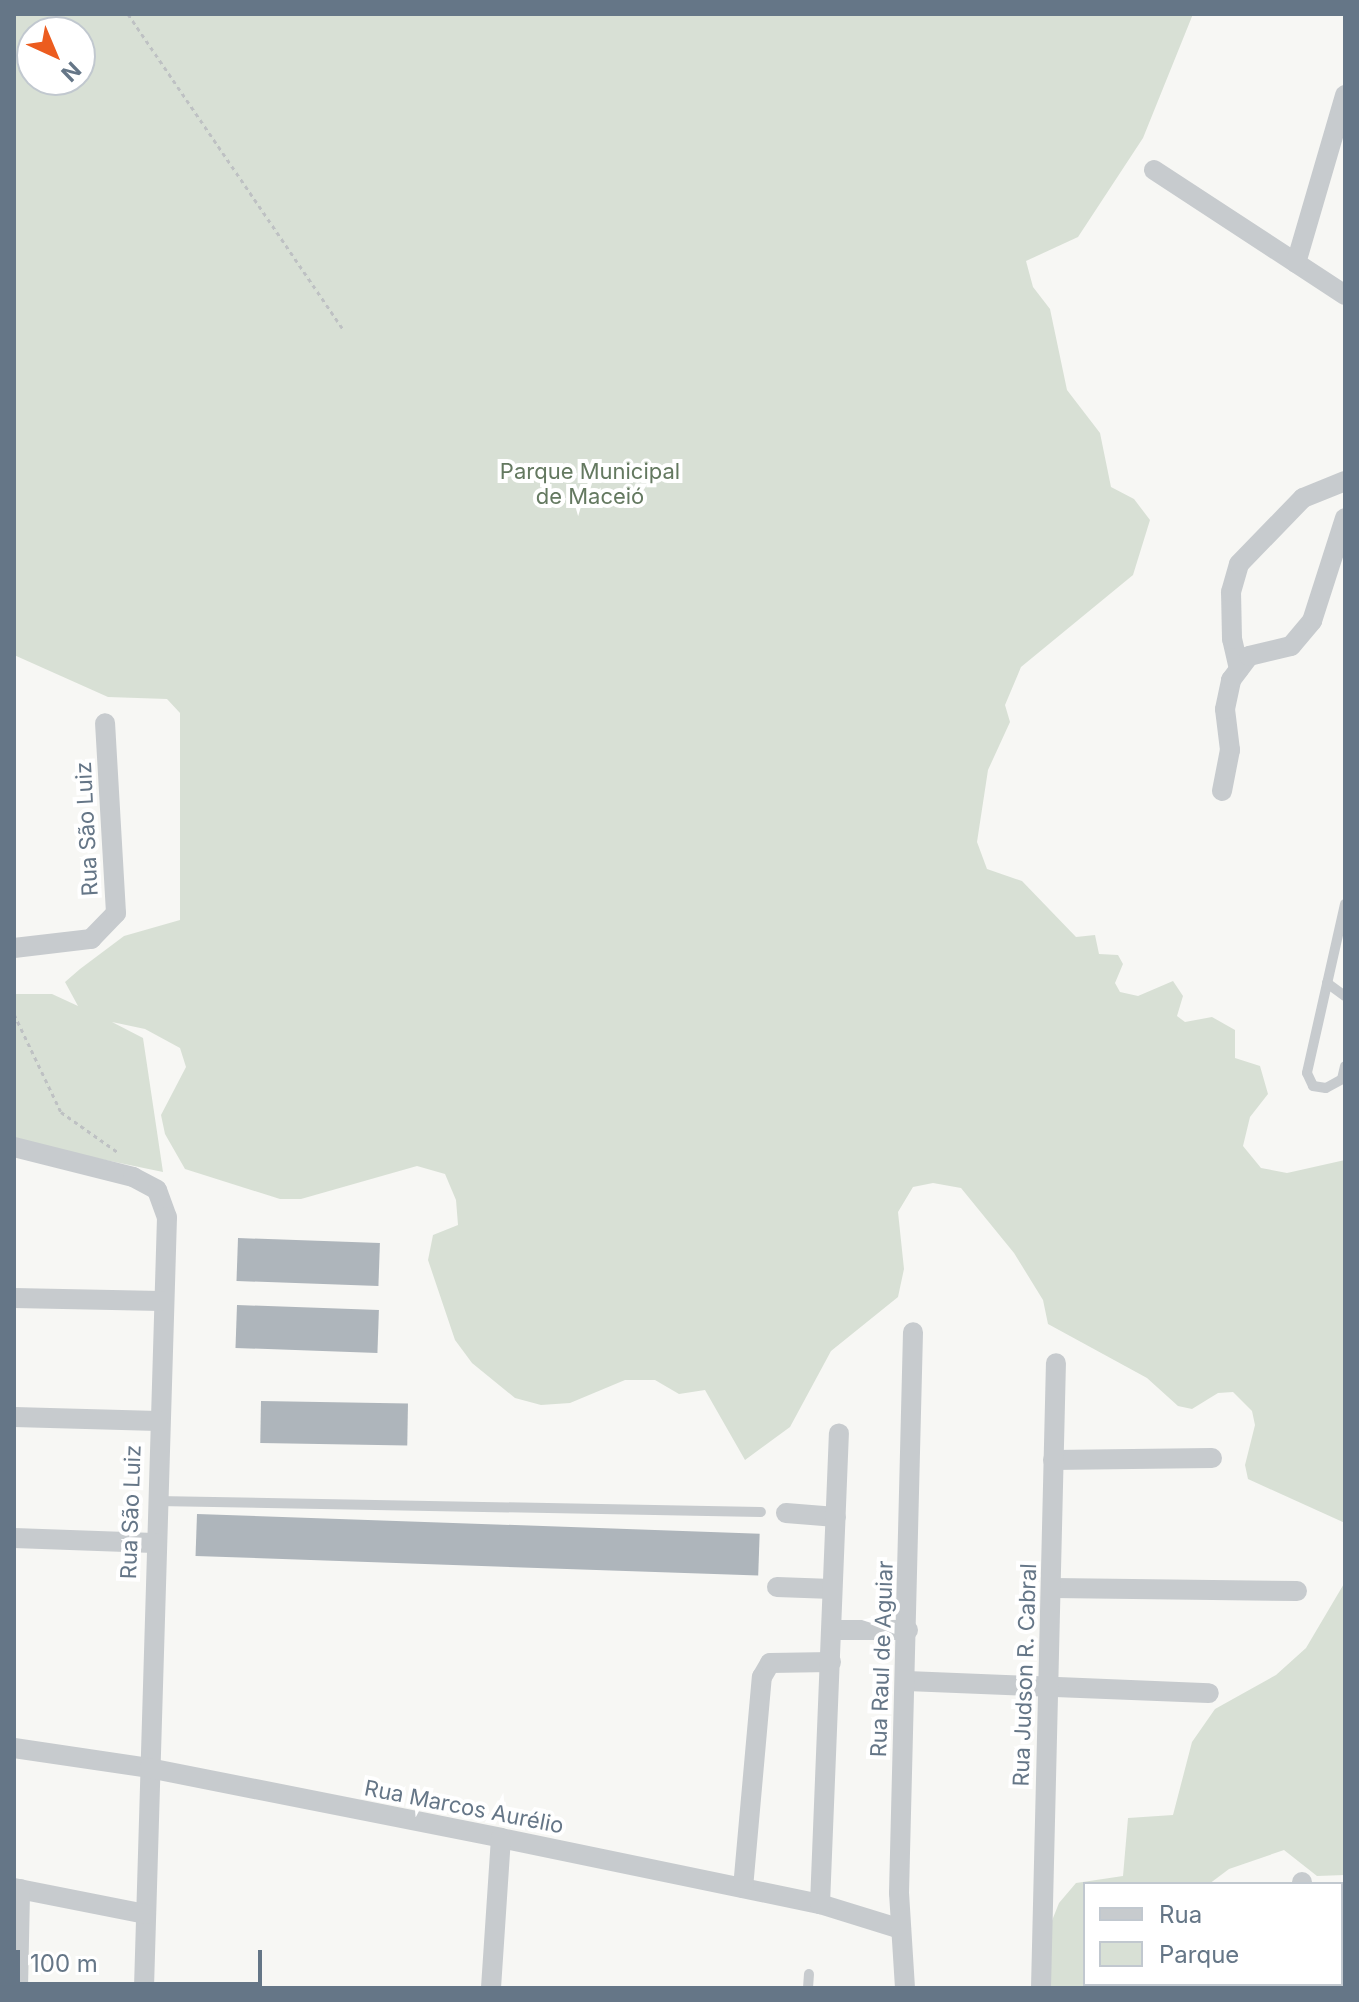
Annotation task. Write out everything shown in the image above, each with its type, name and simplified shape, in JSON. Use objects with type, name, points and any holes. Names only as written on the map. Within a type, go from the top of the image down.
[{"type":"street","points":[[1296,263],[1345,95]]},
{"type":"street","points":[[1154,170],[1345,295]]},
{"type":"street","points":[[1239,669],[1232,639],[1231,592],[1239,564],[1303,498],[1345,481]]},
{"type":"street","points":[[1222,791],[1230,750],[1225,709],[1231,680],[1249,656],[1291,646],[1312,621],[1345,518]]},
{"type":"street","name":"Rua São Luiz","points":[[14,948],[91,939],[116,913],[105,723]]},
{"type":"street","name":"Rua São Luiz","points":[[14,1147],[133,1177],[157,1190],[167,1217],[161,1301],[155,1501],[144,1988]]},
{"type":"street","points":[[14,1298],[161,1301]]},
{"type":"street","name":"Rua Raul de Aguiar","points":[[905,1988],[901,1929],[913,1332]]},
{"type":"street","name":"Rua Judson R. Cabral","points":[[1041,1988],[1056,1363]]},
{"type":"street","points":[[14,1417],[158,1421]]},
{"type":"street","points":[[820,1904],[834,1630],[832,1589],[839,1433]]},
{"type":"street","points":[[1053,1460],[1212,1458]]},
{"type":"street","points":[[786,1513],[836,1517]]},
{"type":"street","points":[[14,1538],[154,1543]]},
{"type":"street","points":[[777,1587],[832,1589]]},
{"type":"street","points":[[1053,1588],[1297,1591]]},
{"type":"street","points":[[834,1630],[908,1630]]},
{"type":"street","points":[[743,1888],[762,1677],[770,1663],[831,1662]]},
{"type":"street","points":[[907,1681],[1047,1683],[1209,1693]]},
{"type":"street","name":"Rua Marcos Aurélio","points":[[14,1748],[149,1768],[501,1838],[820,1904],[901,1929]]},
{"type":"street","points":[[491,1988],[501,1838]]},
{"type":"street","points":[[18,1988],[17,1889],[145,1914]]},
{"type":"lane","points":[[1345,904],[1307,1073],[1313,1086],[1326,1088],[1342,1079],[1345,1066]]},
{"type":"lane","points":[[1327,983],[1345,996]]},
{"type":"lane","points":[[155,1501],[761,1512]]},
{"type":"lane","points":[[808,1988],[809,1974]]},
{"type":"path","points":[[128,14],[343,329]]},
{"type":"path","points":[[14,1014],[61,1112],[118,1152],[133,1177]]},
{"type":"green space","name":"Parque Municipal de Maceió","points":[[14,14],[1193,14],[1143,138],[1078,237],[1026,261],[1033,287],[1050,309],[1067,390],[1100,433],[1111,487],[1134,499],[1150,520],[1133,575],[1021,667],[1005,705],[1010,722],[988,770],[977,842],[987,869],[1022,881],[1076,937],[1095,935],[1099,954],[1118,955],[1123,964],[1115,983],[1120,992],[1138,996],[1173,981],[1183,996],[1177,1016],[1185,1022],[1212,1017],[1235,1030],[1235,1058],[1260,1066],[1268,1094],[1250,1117],[1243,1146],[1261,1168],[1287,1173],[1345,1160],[1345,1523],[1248,1479],[1245,1465],[1255,1425],[1252,1411],[1233,1392],[1218,1393],[1192,1409],[1178,1406],[1147,1378],[1048,1324],[1043,1300],[1014,1253],[961,1188],[933,1183],[913,1187],[898,1212],[904,1269],[898,1297],[831,1351],[790,1427],[745,1460],[705,1390],[679,1394],[655,1380],[625,1380],[570,1403],[541,1405],[515,1398],[472,1363],[455,1340],[428,1260],[433,1235],[458,1225],[456,1200],[445,1174],[417,1166],[301,1199],[280,1199],[185,1169],[165,1134],[161,1115],[186,1067],[180,1048],[145,1029],[112,1022],[143,1038],[163,1172],[14,1141],[14,994],[52,994],[78,1006],[65,982],[80,969],[124,936],[180,920],[180,713],[167,699],[108,697],[14,655]]},
{"type":"green space","points":[[1345,1582],[1345,1875],[1317,1876],[1284,1850],[1229,1869],[1212,1882],[1083,1882],[1083,1986],[1122,1988],[1044,1988],[1049,1928],[1059,1903],[1076,1883],[1123,1876],[1128,1818],[1173,1815],[1192,1742],[1215,1709],[1276,1675],[1306,1648]]},
{"type":"building","points":[[238,1238],[380,1243],[378,1286],[236,1281]]},
{"type":"building","points":[[237,1305],[379,1310],[377,1353],[235,1348]]},
{"type":"building","points":[[261,1401],[408,1404],[407,1446],[260,1443]]},
{"type":"building","points":[[197,1514],[760,1534],[758,1576],[196,1556]]}]
